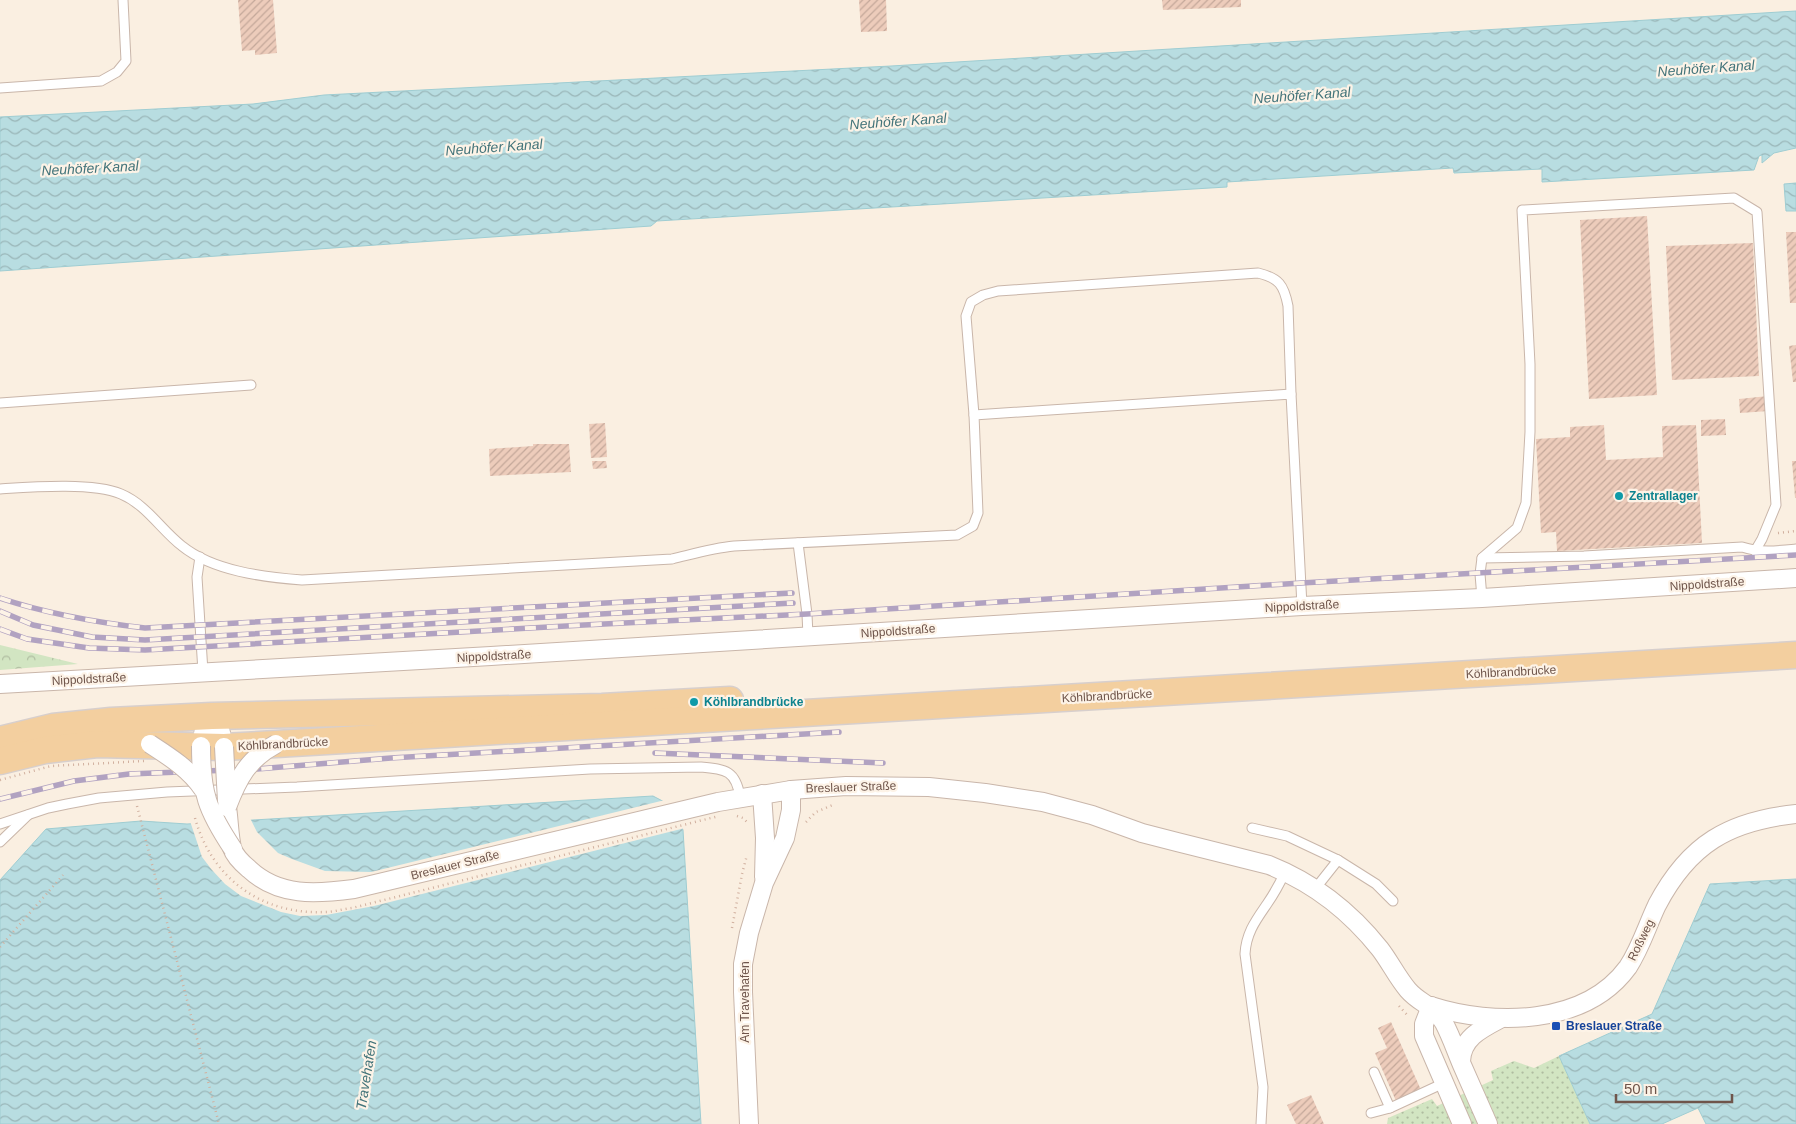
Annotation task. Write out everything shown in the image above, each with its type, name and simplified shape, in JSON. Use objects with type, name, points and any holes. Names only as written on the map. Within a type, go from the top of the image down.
[{"type":"main road","name":"Köhlbrandbrücke","points":[[0,740],[34,731],[82,723],[212,716],[602,707],[1796,638]]},
{"type":"main road","name":"Köhlbrandbrücke","points":[[0,761],[45,750],[97,744],[150,753],[212,746],[276,744],[1796,656]]},
{"type":"street","name":"Nippoldstraße","points":[[0,684],[1796,578]]},
{"type":"street","name":"Breslauer Straße","points":[[203,790],[212,746],[221,733],[212,716]]},
{"type":"street","name":"Breslauer Straße","points":[[227,807],[237,781],[246,768],[261,754],[276,744]]},
{"type":"street","name":"Breslauer Straße","points":[[212,746],[227,807],[233,849]]},
{"type":"street","name":"Breslauer Straße","points":[[150,753],[177,761],[193,776],[203,790],[213,818],[243,864],[274,886],[301,892],[324,893],[354,889],[721,811],[740,798],[791,790],[900,785],[1013,797],[1066,808],[1142,832],[1241,857],[1285,872],[1333,901],[1356,921],[1380,950],[1410,992],[1431,1006],[1444,1023],[1488,1124]]},
{"type":"street","name":"Am Travehafen","points":[[749,1124],[743,992],[744,964],[749,933],[764,883],[785,838],[791,810],[791,790]]},
{"type":"street","name":"Am Travehafen","points":[[762,794],[765,845],[764,883]]},
{"type":"street","name":"Roßweg","points":[[1431,1006],[1463,1014],[1500,1019],[1530,1018],[1578,1004],[1598,994],[1626,968],[1637,952],[1656,907],[1670,882],[1681,867],[1696,852],[1718,836],[1742,825],[1776,816],[1796,814]]},
{"type":"street","points":[[1431,1006],[1424,1024],[1424,1036],[1462,1124]]},
{"type":"street","points":[[1461,1061],[1462,1050],[1468,1040],[1478,1031],[1500,1019]]},
{"type":"lane","points":[[0,88],[101,81],[117,72],[126,61],[123,0]]},
{"type":"lane","points":[[1482,598],[1480,574],[1482,558],[1517,528],[1526,503],[1530,432],[1530,364],[1522,210],[1734,198],[1757,212],[1776,504],[1755,551]]},
{"type":"lane","points":[[0,489],[71,487],[98,489],[121,494],[138,504],[183,546],[200,557],[249,574],[302,580],[672,559],[712,548],[957,535],[973,526],[978,513],[974,415],[966,316],[971,302],[983,295],[998,291],[1258,273],[1272,276],[1279,282],[1286,292],[1288,306],[1302,606]]},
{"type":"lane","points":[[0,403],[251,385]]},
{"type":"lane","points":[[974,415],[1291,394]]},
{"type":"lane","points":[[798,543],[808,636]]},
{"type":"lane","points":[[1482,558],[1584,556],[1742,547],[1755,551],[1796,549]]},
{"type":"lane","points":[[200,557],[197,577],[203,672]]},
{"type":"lane","points":[[0,824],[48,808],[99,798],[167,792],[297,787],[474,775],[627,768],[701,766],[723,770],[735,779],[740,798]]},
{"type":"lane","points":[[0,842],[30,813]]},
{"type":"lane","points":[[1252,828],[1287,836],[1338,860],[1376,884],[1393,901]]},
{"type":"lane","points":[[1315,889],[1338,860]]},
{"type":"lane","points":[[1262,1124],[1263,1087],[1244,954],[1250,930],[1285,872]]},
{"type":"lane","points":[[1374,1072],[1390,1108]]},
{"type":"lane","points":[[1371,1113],[1447,1090]]},
{"type":"path","points":[[1764,534],[1796,531]]},
{"type":"path","points":[[0,780],[51,766],[92,763],[150,753]]},
{"type":"path","points":[[805,824],[816,812],[842,803]]},
{"type":"path","points":[[136,806],[219,1124]]},
{"type":"path","points":[[194,815],[209,854],[231,881],[261,900],[281,908],[326,912],[352,908],[721,811]]},
{"type":"path","points":[[733,816],[743,818],[751,827]]},
{"type":"path","points":[[0,947],[63,875]]},
{"type":"path","points":[[1396,1002],[1405,1014]]},
{"type":"green space","points":[[0,645],[78,664],[0,670]]},
{"type":"green space","points":[[1559,1056],[1590,1124],[1387,1124],[1388,1118],[1432,1099],[1437,1106],[1493,1080],[1491,1071],[1514,1061],[1534,1068]]},
{"type":"water","name":"Neuhöfer Kanal","points":[[1796,11],[1796,148],[1774,153],[1762,163],[1762,155],[1759,156],[1754,170],[1542,182],[1542,169],[1454,173],[1453,168],[1227,182],[1227,187],[657,221],[651,226],[0,271],[0,117],[253,104],[324,95],[891,66]]},
{"type":"water","points":[[1796,183],[1796,211],[1786,211],[1784,184]]},
{"type":"water","name":"Travehafen","points":[[653,796],[672,806],[683,830],[701,1124],[0,1124],[0,880],[46,829],[141,821],[187,824]]},
{"type":"water","points":[[1796,879],[1796,1124],[1706,1124],[1698,1108],[1662,1124],[1590,1124],[1559,1056],[1652,1014],[1710,884]]},
{"type":"pier","points":[[665,800],[674,804],[685,828],[374,906],[326,915],[300,916],[281,912],[241,896],[225,884],[202,857],[190,821],[250,818],[257,832],[278,853],[325,871],[371,872]]},
{"type":"building","points":[[238,0],[273,0],[277,53],[255,55],[255,50],[242,51]]},
{"type":"building","points":[[859,0],[886,0],[887,31],[861,32]]},
{"type":"building","points":[[1162,0],[1241,0],[1241,7],[1163,10]]},
{"type":"building","points":[[1647,216],[1657,395],[1589,399],[1580,220]]},
{"type":"building","points":[[1786,232],[1796,232],[1796,303],[1790,303]]},
{"type":"building","points":[[1753,243],[1759,376],[1672,380],[1666,246]]},
{"type":"building","points":[[1796,345],[1796,382],[1793,382],[1789,346]]},
{"type":"building","points":[[1768,396],[1769,411],[1740,413],[1739,399]]},
{"type":"building","points":[[1725,419],[1726,435],[1701,436],[1701,420]]},
{"type":"building","points":[[605,423],[607,457],[591,458],[589,424]]},
{"type":"building","name":"Zentrallager","points":[[1604,425],[1606,460],[1663,457],[1662,426],[1696,425],[1702,543],[1557,551],[1556,532],[1541,533],[1536,439],[1570,437],[1570,427]]},
{"type":"building","points":[[533,444],[569,444],[571,472],[490,476],[489,449],[533,446]]},
{"type":"building","points":[[592,461],[606,461],[607,468],[593,469]]},
{"type":"building","points":[[1792,461],[1796,461],[1796,498],[1795,498]]},
{"type":"building","points":[[1391,1022],[1421,1090],[1396,1101],[1375,1053],[1387,1048],[1378,1028]]},
{"type":"building","points":[[1311,1095],[1324,1124],[1296,1124],[1287,1105]]},
{"type":"railway","points":[[0,629],[27,639],[89,648],[145,650],[807,614],[1301,583],[1796,555]]},
{"type":"railway","points":[[0,598],[71,617],[145,628],[792,593]]},
{"type":"railway","points":[[0,611],[33,625],[92,637],[145,640],[793,603]]},
{"type":"railway","points":[[0,799],[74,781],[129,774],[257,769],[391,758],[839,732]]},
{"type":"railway","points":[[655,753],[883,763]]},
{"type":"place","name":"Zentrallager","points":[[1619,496]]},
{"type":"place","name":"Köhlbrandbrücke","points":[[694,702]]},
{"type":"place","name":"Breslauer Straße","points":[[1556,1026]]}]
